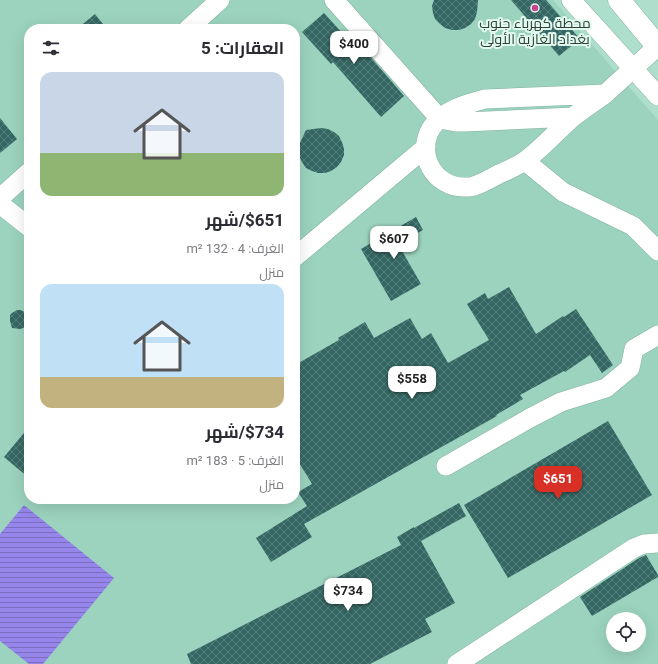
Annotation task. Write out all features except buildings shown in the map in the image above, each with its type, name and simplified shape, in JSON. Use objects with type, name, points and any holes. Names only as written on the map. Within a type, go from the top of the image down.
[{"type":"main road","points":[[619,0],[658,46]]},
{"type":"lane","points":[[194,24],[220,0]]},
{"type":"lane","points":[[334,0],[440,119],[464,122],[573,117]]},
{"type":"lane","points":[[571,0],[658,96]]},
{"type":"lane","points":[[605,94],[485,99],[469,103],[440,119],[433,127],[428,136],[426,147],[427,161],[434,174],[446,183],[459,187],[474,186],[525,161],[573,117],[605,94],[658,46]]},
{"type":"lane","points":[[300,253],[426,147]]},
{"type":"lane","points":[[525,161],[563,192],[633,226],[658,251]]},
{"type":"lane","points":[[0,198],[24,176]]},
{"type":"lane","points":[[0,204],[24,223]]},
{"type":"lane","points":[[446,466],[561,402],[606,388],[630,368],[634,349],[658,335]]},
{"type":"lane","points":[[457,664],[634,548],[644,544],[658,543]]},
{"type":"shaded area","points":[[0,0],[553,0],[658,120],[658,664],[0,664]]},
{"type":"shaded area","points":[[24,505],[114,578],[43,664],[29,664],[0,641],[0,534]]},
{"type":"place","name":"محطة كهرباء جنوب بغداد الغازية الأولى","points":[[535,8]]}]
